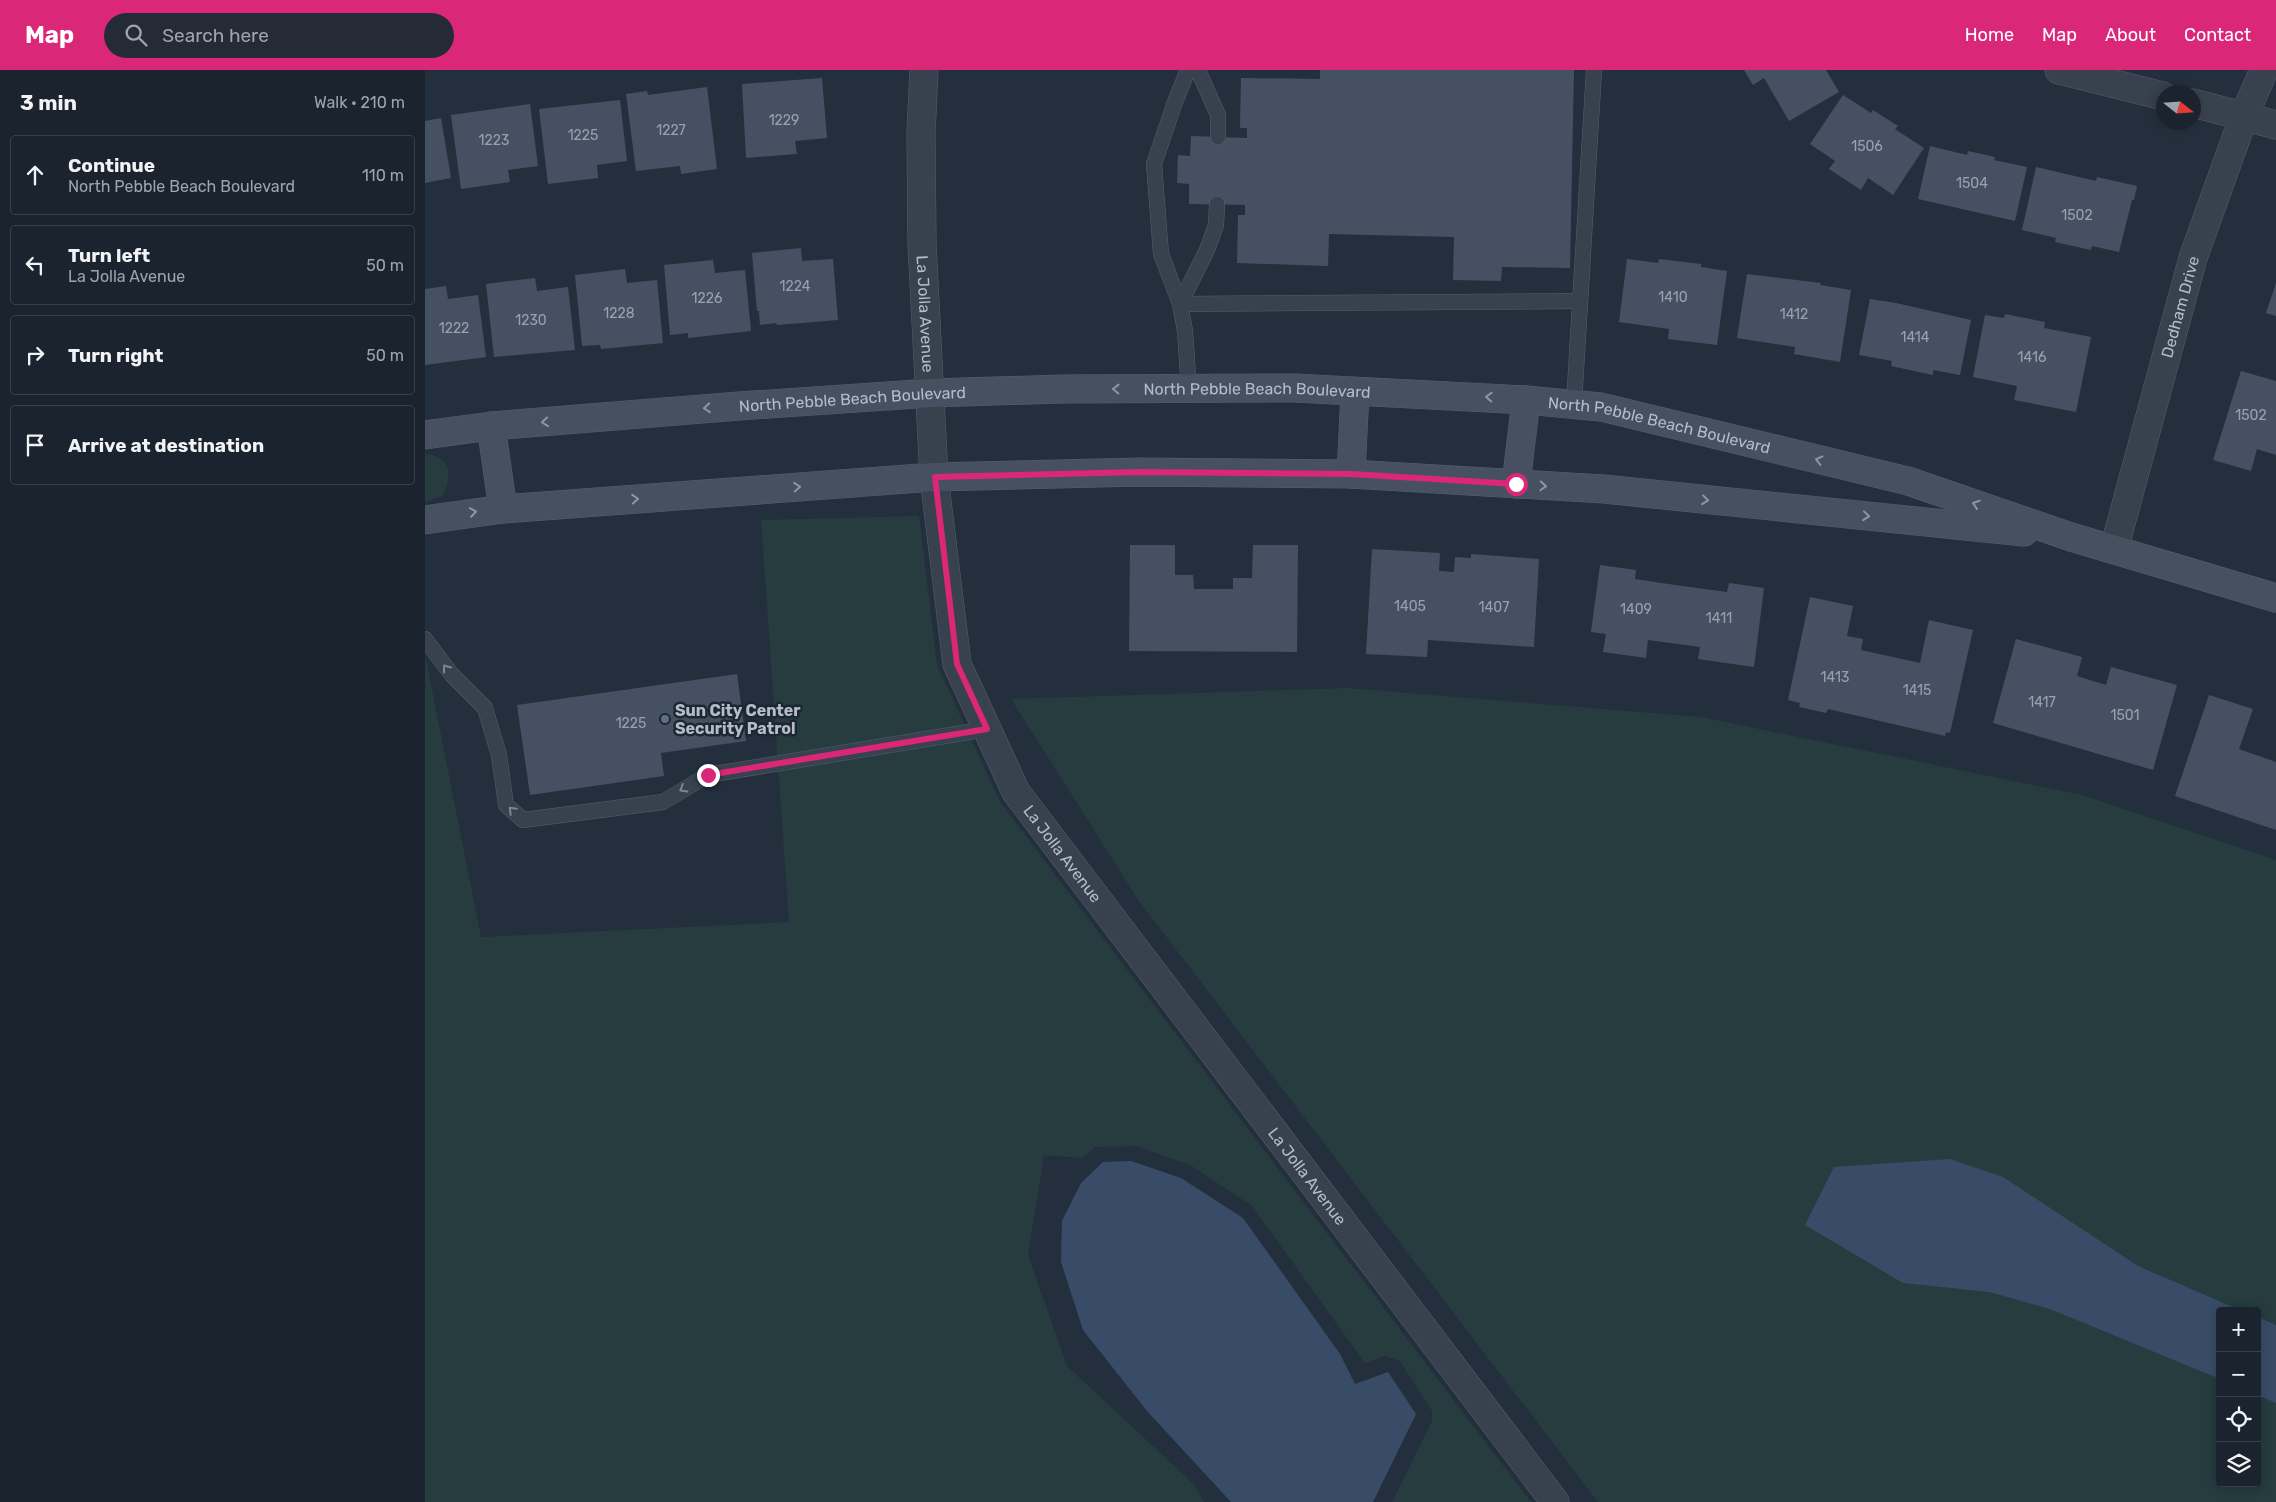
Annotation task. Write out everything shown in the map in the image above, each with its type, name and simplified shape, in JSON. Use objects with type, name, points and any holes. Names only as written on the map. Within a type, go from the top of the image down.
[{"type":"street","name":"La Jolla Avenue","points":[[924,70],[921,133],[922,244],[935,477],[957,664],[1016,792],[1555,1502]]},
{"type":"street","points":[[2059,70],[2156,94]]},
{"type":"street","name":"Dedham Drive","points":[[2114,549],[2193,258],[2244,116],[2265,70]]},
{"type":"street","points":[[2201,105],[2276,125]]},
{"type":"street","name":"North Pebble Beach Boulevard","points":[[425,435],[491,426],[748,405],[931,393],[1063,388],[1189,390],[1295,388],[1574,404],[1601,407],[1908,481],[2071,537],[2276,598]]},
{"type":"street","points":[[1351,474],[1355,392]]},
{"type":"street","points":[[1516,484],[1526,400]]},
{"type":"street","points":[[491,426],[503,509]]},
{"type":"street","name":"North Pebble Beach Boulevard","points":[[425,520],[503,509],[935,477],[1140,472],[1351,474],[1604,489],[2071,537]]},
{"type":"lane","points":[[1188,70],[1154,164],[1161,254],[1179,304],[1185,331],[1189,390]]},
{"type":"lane","points":[[1198,70],[1218,115],[1218,137]]},
{"type":"lane","points":[[1574,404],[1594,70]]},
{"type":"lane","points":[[1179,304],[1207,250],[1217,225],[1217,204]]},
{"type":"lane","points":[[1179,304],[1580,301]]},
{"type":"lane","points":[[425,639],[451,675],[485,708],[499,755],[506,805],[523,820],[663,802],[708,775],[987,729]]},
{"type":"green space","points":[[425,454],[440,459],[445,463],[448,481],[442,496],[425,502]]},
{"type":"green space","points":[[919,516],[937,665],[1000,802],[1531,1502],[1392,1502],[1432,1421],[1432,1411],[1400,1361],[1385,1356],[1365,1363],[1252,1206],[1190,1165],[1136,1146],[1095,1147],[1082,1158],[1044,1155],[1028,1255],[1067,1366],[1184,1475],[1194,1485],[1204,1502],[425,1502],[425,654],[481,937],[789,922],[761,520]]},
{"type":"green space","points":[[1347,688],[1701,717],[2082,795],[2276,860],[2276,1502],[1598,1502],[1139,901],[1011,699]]},
{"type":"water","points":[[1950,1159],[2003,1177],[2138,1266],[2233,1307],[2216,1307],[2216,1377],[2050,1309],[1990,1292],[1903,1283],[1805,1225],[1834,1167]]},
{"type":"water","points":[[1131,1161],[1181,1178],[1243,1218],[1340,1354],[1355,1384],[1388,1372],[1416,1414],[1373,1502],[1231,1502],[1147,1411],[1083,1330],[1061,1262],[1062,1221],[1081,1183],[1103,1162]]},
{"type":"water","points":[[2261,1319],[2276,1325],[2276,1403],[2261,1397]]},
{"type":"building","points":[[1320,70],[1574,70],[1570,268],[1502,267],[1501,281],[1453,280],[1454,237],[1329,234],[1328,266],[1237,263],[1238,215],[1245,215],[1245,205],[1189,204],[1189,184],[1177,183],[1178,155],[1190,156],[1191,136],[1247,138],[1247,128],[1240,128],[1241,78],[1320,79]]},
{"type":"building","points":[[1744,70],[1826,70],[1839,92],[1789,121],[1764,78],[1753,85]]},
{"type":"building","points":[[822,78],[827,138],[795,141],[797,154],[746,158],[742,84]]},
{"type":"building","points":[[707,87],[717,169],[681,174],[680,166],[636,171],[626,94],[647,91],[648,95]]},
{"type":"building","points":[[1843,95],[1871,113],[1873,110],[1898,126],[1895,129],[1924,148],[1893,195],[1868,178],[1861,190],[1829,169],[1835,161],[1810,144]]},
{"type":"building","points":[[620,100],[627,161],[597,165],[598,178],[548,184],[539,109]]},
{"type":"building","points":[[530,104],[538,166],[508,170],[510,182],[461,189],[451,115]]},
{"type":"building","points":[[441,118],[451,178],[425,183],[425,121]]},
{"type":"building","points":[[1930,146],[1967,155],[1968,151],[1995,157],[1994,160],[2027,167],[2015,221],[1918,199]]},
{"type":"building","points":[[2036,167],[2096,181],[2097,177],[2137,186],[2119,252],[2092,246],[2091,250],[2055,242],[2056,238],[2022,230]]},
{"type":"building","points":[[801,248],[802,261],[833,259],[838,320],[760,325],[752,253]]},
{"type":"building","points":[[1627,259],[1658,263],[1659,259],[1701,264],[1701,267],[1727,271],[1717,345],[1668,339],[1669,329],[1619,322]]},
{"type":"building","points":[[713,260],[715,273],[745,270],[751,331],[688,338],[688,333],[670,335],[664,265]]},
{"type":"building","points":[[625,269],[627,283],[657,280],[663,343],[601,349],[600,345],[582,346],[575,275]]},
{"type":"building","points":[[1747,274],[1821,283],[1820,285],[1851,290],[1840,362],[1794,354],[1795,347],[1737,338]]},
{"type":"building","points":[[535,278],[537,291],[568,287],[575,350],[494,357],[486,284]]},
{"type":"building","points":[[2276,283],[2276,316],[2266,313]]},
{"type":"building","points":[[446,286],[448,299],[478,295],[486,357],[425,365],[425,289]]},
{"type":"building","points":[[1870,299],[1971,320],[1960,375],[1933,370],[1933,375],[1891,366],[1892,361],[1859,355]]},
{"type":"building","points":[[2005,314],[2045,322],[2044,328],[2091,337],[2076,412],[2014,400],[2017,386],[1973,377],[1985,315],[2004,318]]},
{"type":"building","points":[[2241,371],[2276,381],[2276,455],[2257,449],[2251,471],[2213,460]]},
{"type":"building","points":[[1130,545],[1175,545],[1175,575],[1193,575],[1194,589],[1233,589],[1233,578],[1252,578],[1253,545],[1298,545],[1297,652],[1129,651]]},
{"type":"building","points":[[1372,549],[1440,553],[1439,571],[1454,572],[1455,557],[1471,558],[1471,554],[1539,559],[1534,647],[1428,640],[1427,657],[1366,654]]},
{"type":"building","points":[[1600,565],[1636,570],[1635,579],[1682,586],[1727,592],[1729,583],[1764,588],[1754,667],[1698,659],[1700,647],[1648,640],[1646,658],[1603,652],[1606,634],[1591,632]]},
{"type":"building","points":[[1810,597],[1853,606],[1847,636],[1863,639],[1861,650],[1920,663],[1929,620],[1973,630],[1950,733],[1946,732],[1945,736],[1828,709],[1826,713],[1799,707],[1800,703],[1788,700]]},
{"type":"building","points":[[2016,639],[2082,657],[2077,676],[2106,685],[2111,667],[2177,685],[2153,770],[1993,723]]},
{"type":"building","points":[[737,674],[746,741],[661,753],[664,776],[530,795],[517,705]]},
{"type":"building","points":[[2209,695],[2253,709],[2239,749],[2276,762],[2276,830],[2175,796]]},
{"type":"place","name":"Sun City Center Security Patrol","points":[[665,719]]},
{"type":"route","points":[[708,775],[987,729],[957,664],[935,477],[1140,472],[1351,474],[1516,484]]}]
